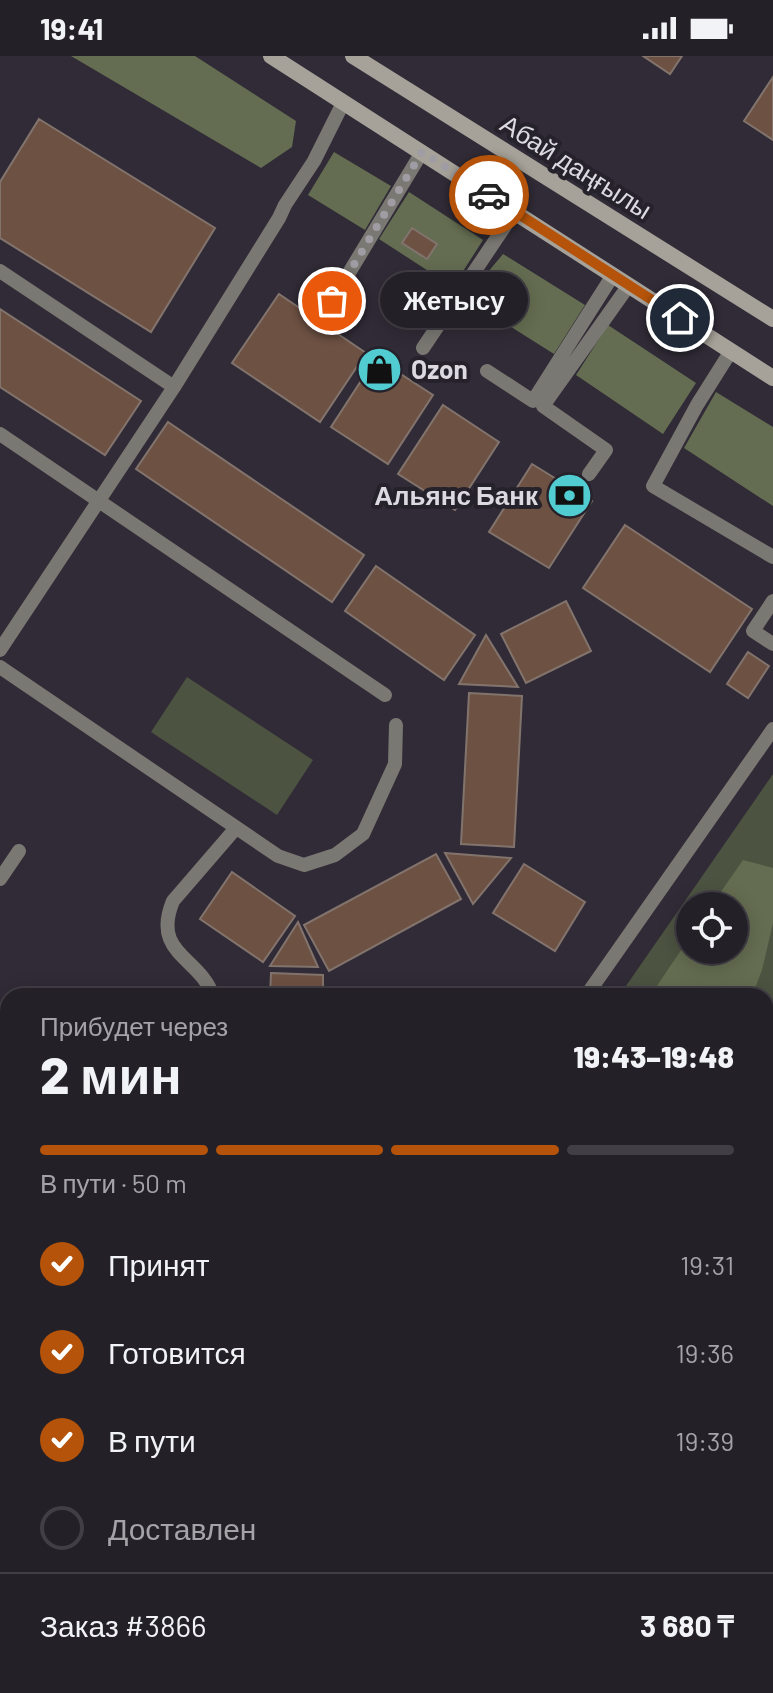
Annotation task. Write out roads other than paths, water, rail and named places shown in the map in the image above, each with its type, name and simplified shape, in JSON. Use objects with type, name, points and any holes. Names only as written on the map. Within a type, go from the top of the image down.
[{"type":"main road","points":[[271,56],[773,378]]},
{"type":"main road","name":"Абай даңғылы","points":[[353,56],[773,319]]},
{"type":"lane","points":[[0,650],[174,387],[314,161],[343,103]]},
{"type":"lane","points":[[332,301],[422,152]]},
{"type":"lane","points":[[423,348],[515,211]]},
{"type":"lane","points":[[0,271],[174,387]]},
{"type":"lane","points":[[487,371],[533,401],[613,275]]},
{"type":"lane","points":[[589,474],[606,450],[543,406],[629,285]]},
{"type":"lane","points":[[731,351],[697,405],[653,486],[773,557]]},
{"type":"lane","points":[[0,434],[385,695]]},
{"type":"lane","points":[[773,601],[753,631],[773,644]]},
{"type":"lane","points":[[0,667],[278,856],[304,865],[335,855],[363,834],[395,764],[396,725]]},
{"type":"lane","points":[[592,988],[773,729]]},
{"type":"lane","points":[[210,988],[175,950],[167,929],[168,915],[173,901],[236,828]]},
{"type":"lane","points":[[0,879],[19,851]]},
{"type":"place","name":"Жетысу","points":[[332,301]]},
{"type":"place","name":"Ozon","points":[[380,370]]},
{"type":"place","name":"Альянс Банк","points":[[569,496]]}]
